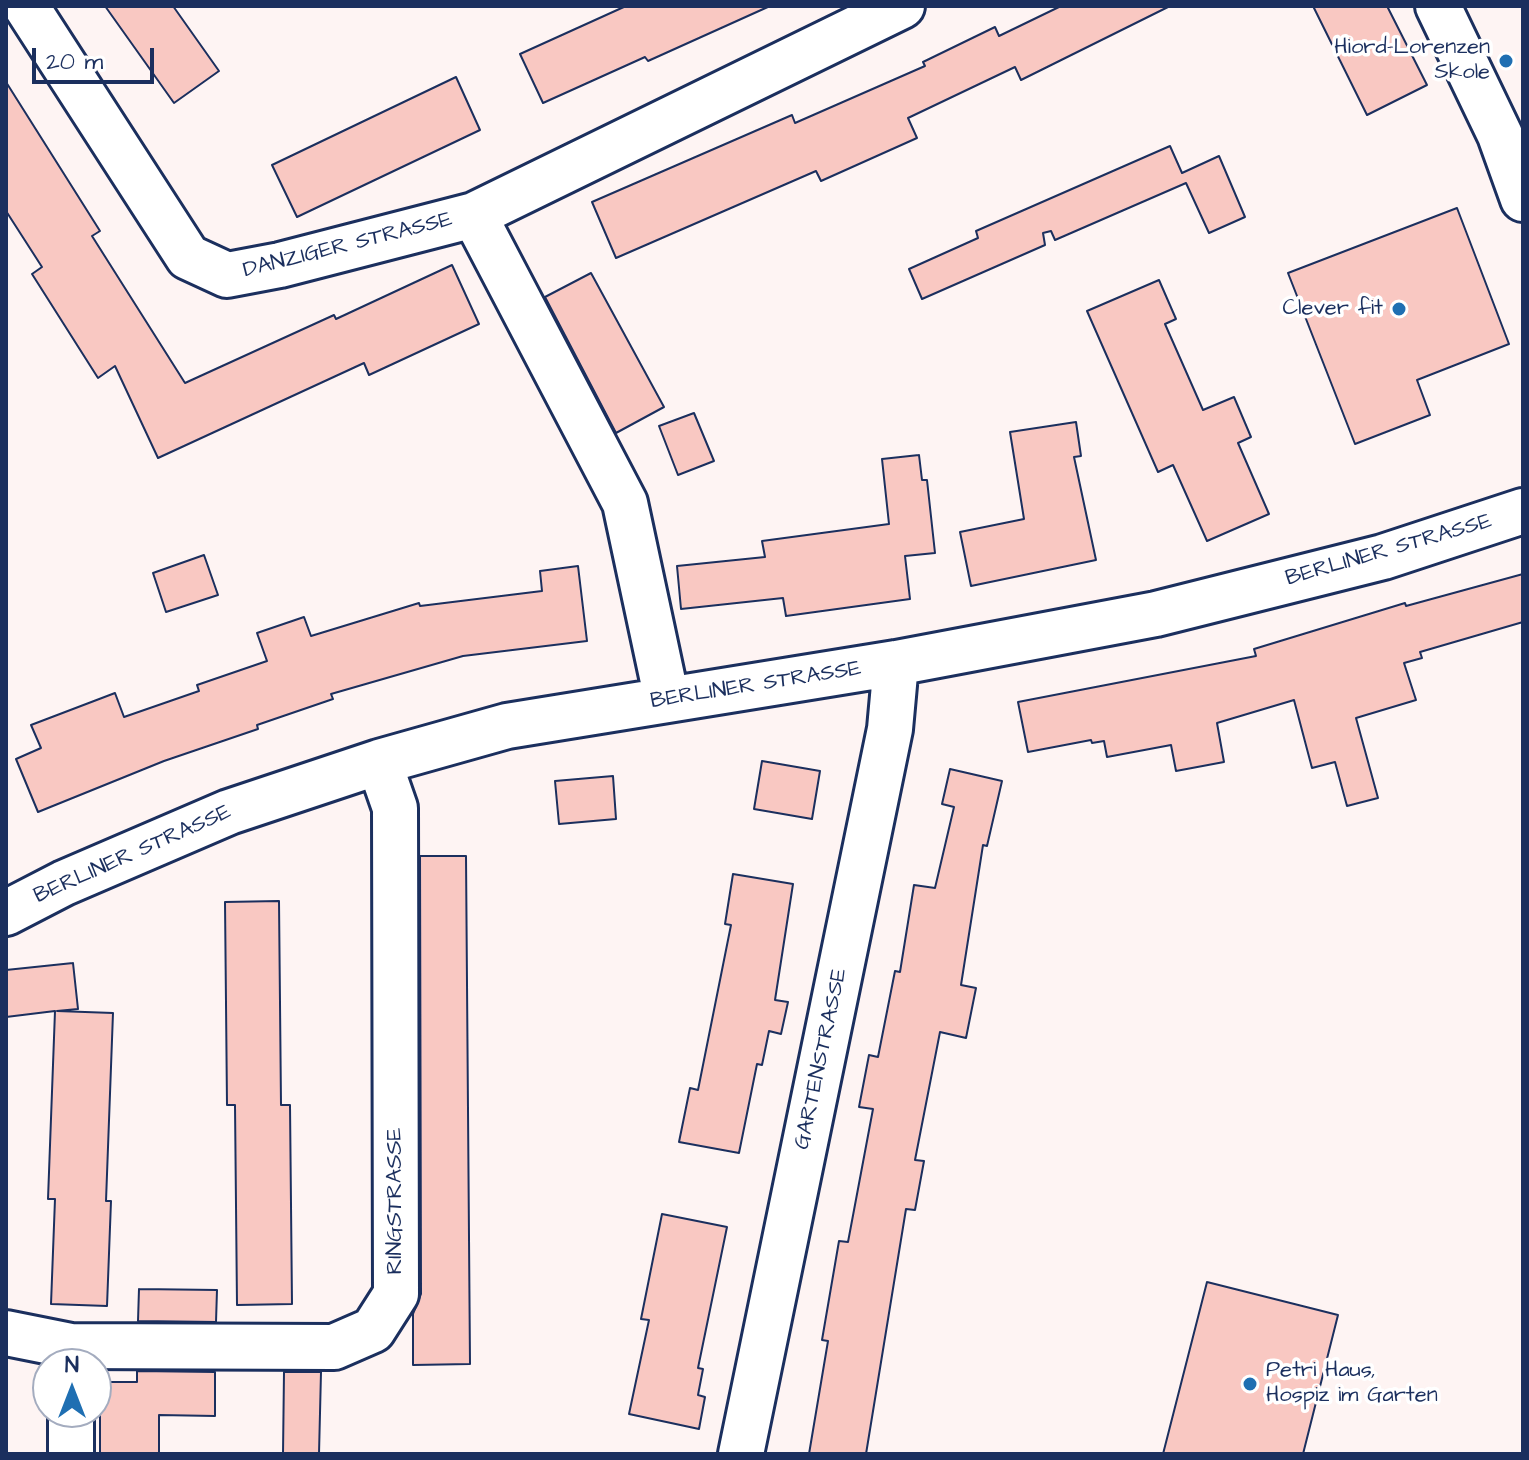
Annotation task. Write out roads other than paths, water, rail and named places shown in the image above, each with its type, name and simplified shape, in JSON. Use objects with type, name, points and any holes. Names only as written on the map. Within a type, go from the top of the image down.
[{"type":"street","name":"DANZIGER STRASSE","points":[[26,6],[188,257],[227,275],[280,265],[474,215],[902,6]]},
{"type":"street","points":[[1438,6],[1500,135],[1523,199]]},
{"type":"street","name":"DANZIGER STRASSE","points":[[474,215],[625,503],[667,700]]},
{"type":"street","name":"BERLINER STRASSE","points":[[6,913],[64,883],[229,812],[379,762],[507,726],[896,663],[1156,614],[1383,557],[1523,511]]},
{"type":"street","name":"GARTENSTRASSE","points":[[741,1454],[890,729],[896,663]]},
{"type":"street","name":"RINGSTRASSE","points":[[112,1354],[334,1347],[373,1330],[396,1294],[395,808],[379,762]]},
{"type":"street","name":"RINGSTRASSE","points":[[6,1333],[50,1348]]},
{"type":"street","points":[[71,1428],[71,1454]]},
{"type":"place","name":"Hiord-Lorenzen Skole","points":[[1506,61]]},
{"type":"place","name":"Clever fit","points":[[1399,309]]},
{"type":"place","name":"Petri Haus, Hospiz im Garten","points":[[1250,1384]]}]
